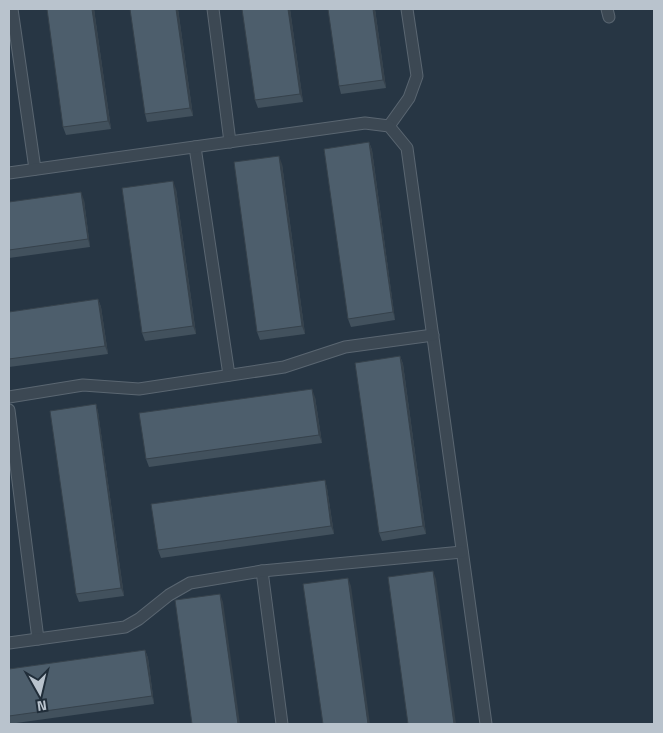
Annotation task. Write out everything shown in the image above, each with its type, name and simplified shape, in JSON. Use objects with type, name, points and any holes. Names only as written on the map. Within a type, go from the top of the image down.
[{"type":"lane","points":[[12,9],[35,169]]},
{"type":"lane","points":[[213,9],[230,142]]},
{"type":"lane","points":[[389,126],[409,98],[417,76],[407,9]]},
{"type":"lane","points":[[9,173],[365,123],[389,126],[407,148],[486,724]]},
{"type":"lane","points":[[195,147],[229,375]]},
{"type":"lane","points":[[9,396],[83,385],[139,389],[284,367],[345,347],[433,335]]},
{"type":"lane","points":[[9,410],[38,639]]},
{"type":"lane","points":[[9,643],[125,627],[169,595],[190,583],[262,572],[462,552]]},
{"type":"lane","points":[[262,572],[282,724]]},
{"type":"building","points":[[47,9],[92,9],[108,121],[63,127]]},
{"type":"building","points":[[130,9],[176,9],[190,108],[145,114]]},
{"type":"building","points":[[242,9],[288,9],[300,94],[255,100]]},
{"type":"building","points":[[328,9],[373,9],[383,80],[339,86]]},
{"type":"building","points":[[369,142],[393,312],[348,319],[324,149]]},
{"type":"building","points":[[279,156],[302,326],[257,332],[234,162]]},
{"type":"building","points":[[173,181],[193,326],[142,333],[122,188]]},
{"type":"building","points":[[81,192],[88,239],[9,250],[9,202]]},
{"type":"building","points":[[98,299],[105,346],[9,359],[9,312]]},
{"type":"building","points":[[400,356],[423,526],[379,533],[355,363]]},
{"type":"building","points":[[312,389],[319,435],[146,459],[139,413]]},
{"type":"building","points":[[96,404],[121,588],[76,594],[50,411]]},
{"type":"building","points":[[325,480],[331,526],[158,550],[151,504]]},
{"type":"building","points":[[433,571],[454,724],[408,724],[388,577]]},
{"type":"building","points":[[348,578],[368,724],[323,724],[303,584]]},
{"type":"building","points":[[220,594],[238,724],[192,724],[175,600]]},
{"type":"building","points":[[145,650],[152,696],[9,716],[9,669]]}]
